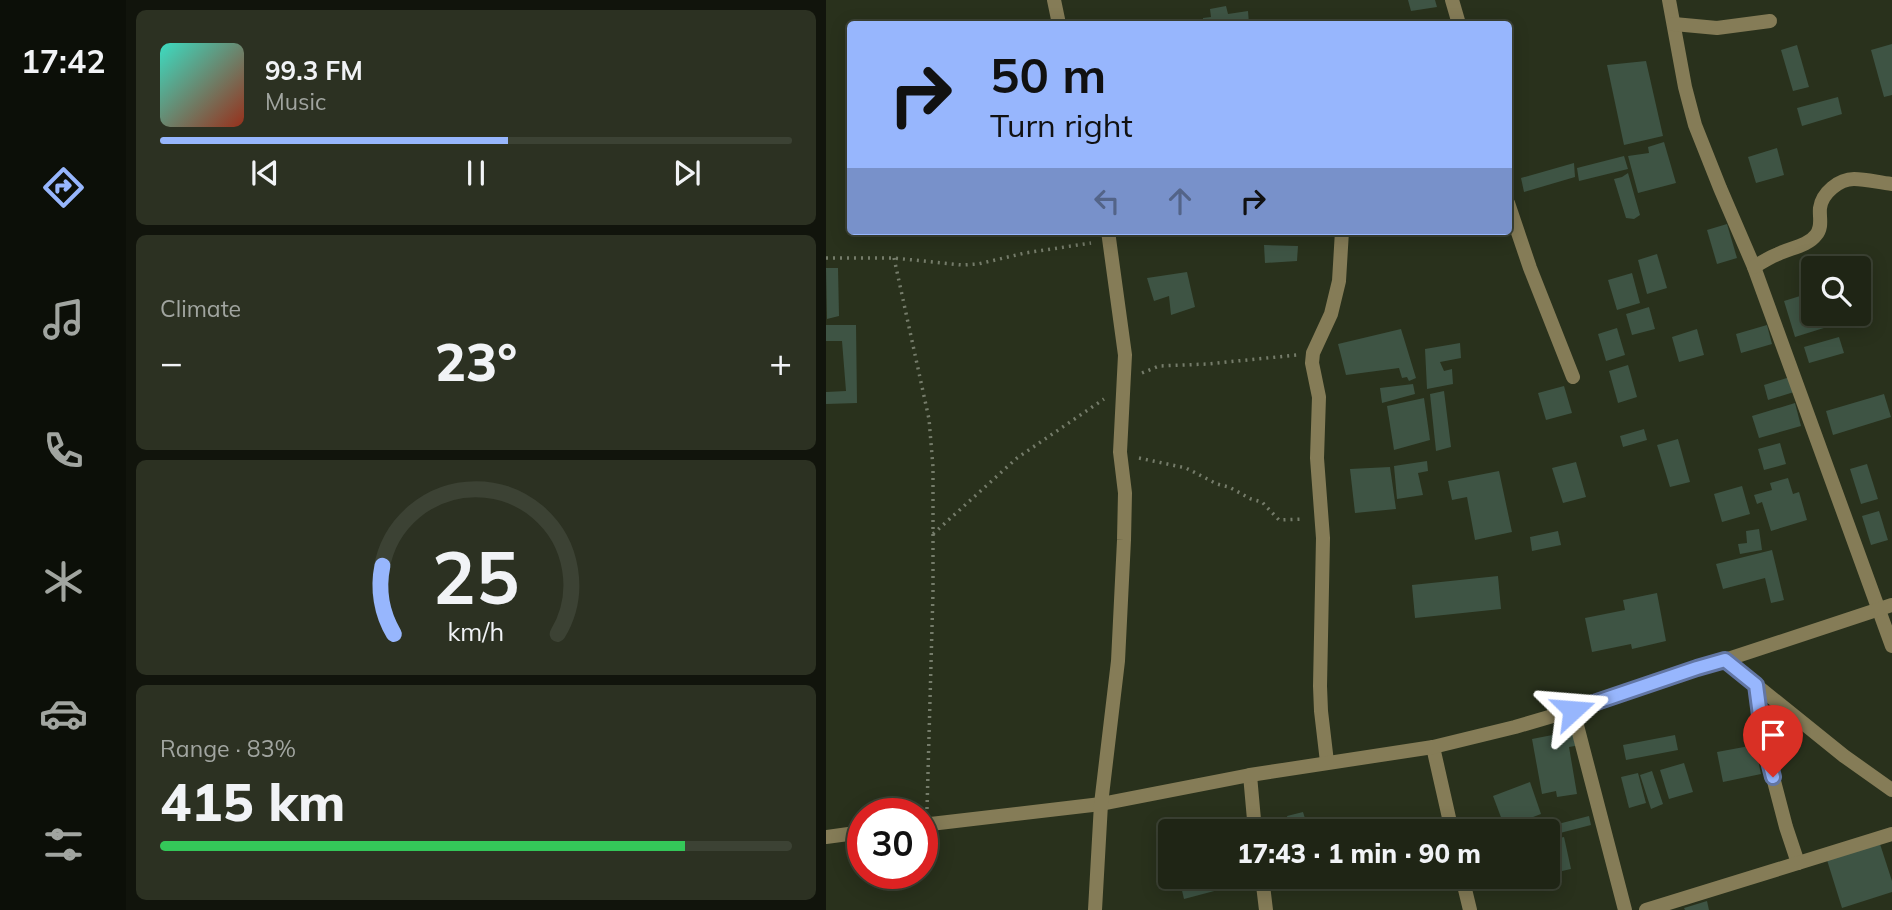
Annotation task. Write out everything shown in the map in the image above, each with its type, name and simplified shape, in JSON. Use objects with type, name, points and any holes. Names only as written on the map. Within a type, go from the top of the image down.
[{"type":"street","points":[[1054,0],[1058,21]]},
{"type":"street","points":[[1452,0],[1458,21]]},
{"type":"street","points":[[1670,0],[1685,87],[1695,124],[1754,267],[1886,607],[1892,646]]},
{"type":"street","points":[[1674,24],[1717,27],[1770,22]]},
{"type":"street","points":[[1754,267],[1781,252],[1804,244],[1816,235],[1822,201],[1829,191],[1838,185],[1850,179],[1892,184]]},
{"type":"street","points":[[1512,215],[1573,377]]},
{"type":"street","points":[[1094,910],[1101,804],[1121,624],[1125,493],[1120,452],[1125,355],[1109,235]]},
{"type":"street","points":[[1327,762],[1320,685],[1323,521],[1317,458],[1319,397],[1313,370],[1314,353],[1331,314],[1339,281],[1342,235]]},
{"type":"street","points":[[938,823],[1101,804],[1250,775],[1433,747],[1573,710],[1886,607]]},
{"type":"street","points":[[1725,660],[1844,756],[1892,790]]},
{"type":"street","points":[[1756,685],[1769,762],[1798,863]]},
{"type":"street","points":[[1573,710],[1625,910]]},
{"type":"street","points":[[1433,747],[1449,819]]},
{"type":"street","points":[[1250,775],[1254,819]]},
{"type":"street","points":[[826,836],[847,834]]},
{"type":"street","points":[[1646,910],[1892,834]]},
{"type":"street","points":[[1263,889],[1266,910]]},
{"type":"street","points":[[1465,889],[1470,910]]},
{"type":"path","points":[[826,258],[894,258],[962,265],[978,264],[1109,235]]},
{"type":"path","points":[[894,258],[929,419],[933,467],[932,650],[925,798]]},
{"type":"path","points":[[933,534],[1017,458],[1149,369],[1314,353]]},
{"type":"path","points":[[1120,452],[1152,462],[1186,468],[1262,502],[1279,520],[1323,521]]},
{"type":"building","points":[[1408,0],[1435,0],[1437,7],[1411,11]]},
{"type":"building","points":[[1226,6],[1228,14],[1248,11],[1249,21],[1203,21],[1203,18],[1211,17],[1210,9]]},
{"type":"building","points":[[1892,44],[1892,95],[1884,97],[1871,50]]},
{"type":"building","points":[[1797,45],[1809,87],[1793,91],[1781,50]]},
{"type":"building","points":[[1646,61],[1663,136],[1624,145],[1607,65]]},
{"type":"building","points":[[1838,97],[1842,114],[1802,126],[1797,108]]},
{"type":"building","points":[[1664,142],[1676,183],[1638,193],[1628,156],[1649,153],[1648,147]]},
{"type":"building","points":[[1777,148],[1784,175],[1756,183],[1748,157]]},
{"type":"building","points":[[1624,156],[1628,169],[1579,181],[1577,168]]},
{"type":"building","points":[[1574,163],[1575,177],[1524,192],[1521,178]]},
{"type":"building","points":[[1628,173],[1640,215],[1634,219],[1626,218],[1614,179]]},
{"type":"building","points":[[1727,224],[1737,258],[1717,264],[1707,230]]},
{"type":"building","points":[[1264,245],[1298,246],[1297,261],[1265,263]]},
{"type":"building","points":[[1657,254],[1667,288],[1647,294],[1638,260]]},
{"type":"building","points":[[826,268],[838,268],[839,316],[827,319]]},
{"type":"building","points":[[1187,272],[1195,307],[1171,315],[1169,296],[1154,301],[1147,278]]},
{"type":"building","points":[[1632,273],[1640,303],[1617,310],[1608,280]]},
{"type":"building","points":[[1801,296],[1801,326],[1830,326],[1795,337],[1784,301]]},
{"type":"building","points":[[1649,307],[1655,329],[1632,335],[1626,314]]},
{"type":"building","points":[[826,325],[856,325],[857,403],[826,404],[826,392],[846,391],[842,341],[826,341]]},
{"type":"building","points":[[1767,325],[1772,344],[1741,353],[1736,334]]},
{"type":"building","points":[[1617,328],[1625,355],[1606,361],[1598,334]]},
{"type":"building","points":[[1401,329],[1416,378],[1409,381],[1407,377],[1402,378],[1399,368],[1346,375],[1338,344]]},
{"type":"building","points":[[1697,329],[1704,355],[1679,362],[1672,337]]},
{"type":"building","points":[[1839,337],[1844,353],[1809,363],[1804,347]]},
{"type":"building","points":[[1460,343],[1461,358],[1440,362],[1444,371],[1452,369],[1453,384],[1427,389],[1425,349]]},
{"type":"building","points":[[1628,365],[1637,397],[1618,403],[1609,371]]},
{"type":"building","points":[[1790,377],[1794,392],[1768,400],[1764,385]]},
{"type":"building","points":[[1413,384],[1415,394],[1382,403],[1380,388]]},
{"type":"building","points":[[1564,386],[1572,413],[1546,420],[1538,393]]},
{"type":"building","points":[[1444,391],[1451,447],[1436,451],[1430,394]]},
{"type":"building","points":[[1884,394],[1891,417],[1833,435],[1826,411]]},
{"type":"building","points":[[1424,398],[1430,440],[1394,450],[1387,406]]},
{"type":"building","points":[[1795,403],[1801,426],[1759,438],[1752,416]]},
{"type":"building","points":[[1644,429],[1647,440],[1623,447],[1620,436]]},
{"type":"building","points":[[1678,439],[1690,482],[1670,487],[1657,445]]},
{"type":"building","points":[[1780,443],[1786,464],[1764,470],[1758,449]]},
{"type":"building","points":[[1427,461],[1428,471],[1418,473],[1423,495],[1397,499],[1394,466]]},
{"type":"building","points":[[1576,462],[1586,497],[1563,503],[1552,468]]},
{"type":"building","points":[[1867,464],[1878,499],[1861,504],[1850,469]]},
{"type":"building","points":[[1390,467],[1396,509],[1355,513],[1350,469]]},
{"type":"building","points":[[1499,471],[1512,532],[1475,540],[1467,497],[1452,500],[1448,481]]},
{"type":"building","points":[[1788,478],[1793,494],[1799,492],[1807,520],[1771,531],[1762,502],[1757,504],[1754,495],[1772,490],[1770,483]]},
{"type":"building","points":[[1742,486],[1750,514],[1722,522],[1714,494]]},
{"type":"building","points":[[1879,511],[1888,540],[1871,545],[1862,516]]},
{"type":"building","points":[[1759,529],[1762,550],[1740,554],[1738,544],[1747,543],[1746,531]]},
{"type":"building","points":[[1558,531],[1561,545],[1532,551],[1530,537]]},
{"type":"building","points":[[1772,550],[1784,600],[1771,603],[1765,578],[1723,589],[1716,564]]},
{"type":"building","points":[[1498,576],[1501,609],[1415,618],[1412,585]]},
{"type":"building","points":[[1657,593],[1666,641],[1632,649],[1631,644],[1592,652],[1585,618],[1625,610],[1623,600]]},
{"type":"building","points":[[1583,729],[1586,744],[1569,747],[1577,794],[1557,797],[1556,791],[1542,794],[1532,739]]},
{"type":"building","points":[[1675,735],[1678,750],[1626,760],[1623,745]]},
{"type":"building","points":[[1755,745],[1761,774],[1723,782],[1717,752]]},
{"type":"building","points":[[1684,763],[1693,792],[1669,799],[1660,770]]},
{"type":"building","points":[[1652,771],[1663,804],[1651,809],[1640,775]]},
{"type":"building","points":[[1638,773],[1646,803],[1629,808],[1621,777]]},
{"type":"building","points":[[1530,782],[1541,814],[1528,819],[1502,819],[1493,796]]},
{"type":"building","points":[[1303,812],[1305,819],[1288,819],[1287,816]]},
{"type":"building","points":[[1589,816],[1591,825],[1560,833],[1560,823]]},
{"type":"building","points":[[1564,837],[1571,869],[1560,871],[1560,838]]},
{"type":"building","points":[[1880,844],[1892,881],[1892,892],[1842,908],[1827,860]]},
{"type":"building","points":[[1182,889],[1222,889],[1184,899]]},
{"type":"building","points":[[1707,901],[1709,910],[1684,908]]},
{"type":"route","points":[[1573,710],[1725,660],[1756,685],[1763,738],[1773,777]]}]
